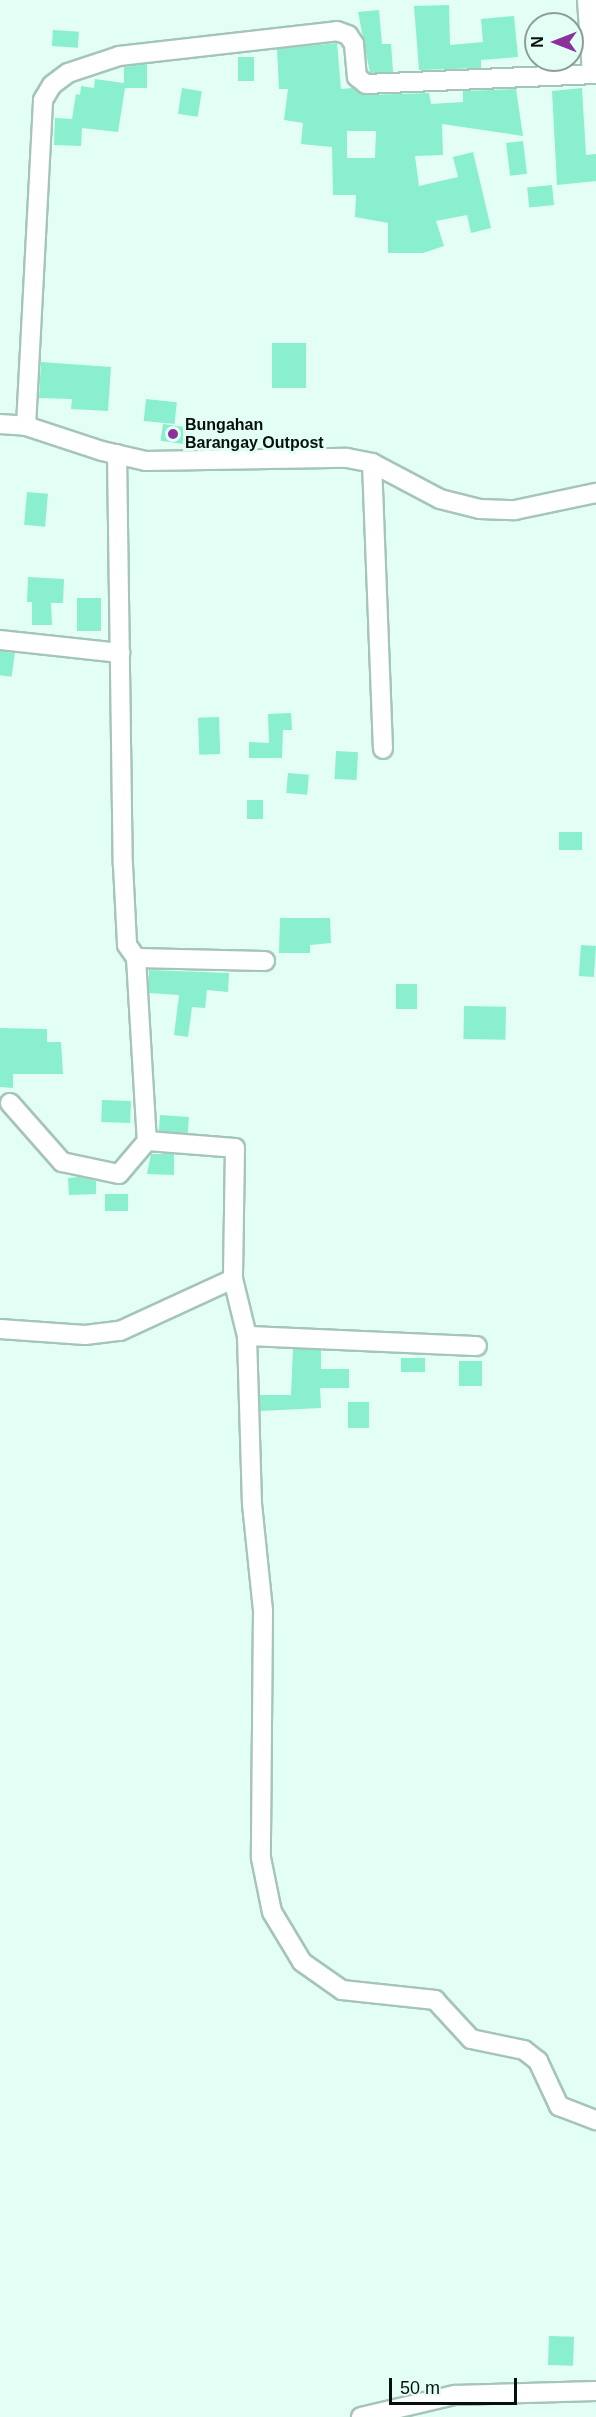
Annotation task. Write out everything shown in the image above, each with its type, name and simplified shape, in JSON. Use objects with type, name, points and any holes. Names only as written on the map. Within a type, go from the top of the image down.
[{"type":"street","points":[[26,426],[44,100],[52,85],[68,73],[119,56],[337,31],[348,35],[354,44],[357,77],[366,84],[594,74],[587,0]]},
{"type":"street","points":[[0,424],[26,426],[146,461],[347,458],[372,463],[440,499],[480,509],[515,510],[596,493]]},
{"type":"street","points":[[10,1102],[62,1162],[119,1174],[147,1141],[136,958],[127,945],[123,866],[117,454]]},
{"type":"street","points":[[372,463],[383,749]]},
{"type":"street","points":[[0,640],[120,653]]},
{"type":"street","points":[[136,958],[265,961]]},
{"type":"street","points":[[147,1141],[235,1148],[233,1279],[247,1336],[250,1474],[263,1611],[261,1858],[273,1912],[302,1962],[342,1990],[435,2000],[471,2038],[524,2050],[537,2061],[560,2106],[596,2120]]},
{"type":"street","points":[[0,1329],[85,1335],[120,1331],[233,1279]]},
{"type":"street","points":[[247,1336],[477,1346]]},
{"type":"street","points":[[361,2417],[455,2395],[596,2391]]},
{"type":"building","points":[[449,5],[450,45],[483,42],[481,19],[514,16],[518,57],[481,60],[481,68],[419,70],[414,6]]},
{"type":"building","points":[[379,10],[382,44],[391,44],[393,72],[370,73],[358,12]]},
{"type":"building","points":[[53,30],[79,32],[78,48],[52,46]]},
{"type":"building","points":[[337,43],[341,89],[353,88],[366,95],[429,93],[431,104],[463,102],[463,91],[516,89],[523,136],[442,124],[443,155],[415,156],[419,186],[458,177],[453,157],[473,152],[491,228],[471,233],[467,215],[436,221],[444,246],[423,253],[388,253],[388,223],[355,217],[356,195],[333,195],[332,147],[301,144],[303,123],[284,120],[288,89],[279,89],[277,49]],"holes":[[[347,131],[376,131],[375,158],[347,158]]]},
{"type":"building","points":[[238,57],[254,57],[254,81],[238,81]]},
{"type":"building","points":[[147,64],[147,88],[125,88],[118,132],[82,128],[81,146],[54,145],[55,118],[72,119],[76,94],[80,95],[81,86],[94,88],[95,79],[124,83],[124,67]]},
{"type":"building","points":[[182,88],[202,91],[198,117],[178,114]]},
{"type":"building","points":[[582,88],[586,155],[596,154],[596,181],[557,185],[552,91]]},
{"type":"building","points":[[523,141],[527,174],[510,176],[506,143]]},
{"type":"building","points":[[552,185],[554,205],[529,208],[527,188]]},
{"type":"building","points":[[272,343],[306,343],[306,388],[272,388]]},
{"type":"building","points":[[41,362],[111,367],[108,411],[71,409],[72,399],[39,398]]},
{"type":"building","points":[[146,399],[177,402],[175,424],[144,421]]},
{"type":"building","name":"Bungahan Barangay Outpost","points":[[163,424],[185,427],[182,444],[161,441]]},
{"type":"building","points":[[27,492],[48,494],[45,527],[24,525]]},
{"type":"building","points":[[28,577],[64,579],[63,603],[51,603],[52,625],[32,625],[32,602],[27,602]]},
{"type":"building","points":[[77,598],[101,598],[101,631],[77,631]]},
{"type":"building","points":[[0,651],[15,653],[12,677],[0,675]]},
{"type":"building","points":[[291,713],[292,730],[283,730],[282,758],[249,758],[249,742],[269,743],[268,714]]},
{"type":"building","points":[[219,717],[220,754],[199,755],[198,718]]},
{"type":"building","points":[[336,751],[358,752],[357,780],[335,779]]},
{"type":"building","points":[[288,773],[309,775],[307,795],[286,793]]},
{"type":"building","points":[[247,800],[263,800],[263,819],[247,819]]},
{"type":"building","points":[[559,832],[582,832],[582,850],[559,850]]},
{"type":"building","points":[[280,918],[330,918],[331,943],[310,945],[310,953],[279,953]]},
{"type":"building","points":[[581,945],[596,946],[594,977],[579,976]]},
{"type":"building","points":[[149,970],[229,973],[228,992],[207,990],[205,1008],[192,1007],[188,1037],[174,1035],[179,995],[149,993]]},
{"type":"building","points":[[396,984],[417,984],[417,1009],[396,1009]]},
{"type":"building","points":[[464,1006],[506,1007],[505,1040],[463,1039]]},
{"type":"building","points":[[0,1028],[47,1029],[47,1042],[61,1042],[63,1074],[13,1074],[13,1088],[0,1087]]},
{"type":"building","points":[[102,1100],[131,1101],[130,1123],[101,1122]]},
{"type":"building","points":[[160,1115],[189,1117],[188,1133],[159,1131]]},
{"type":"building","points":[[151,1154],[174,1154],[174,1175],[147,1174]]},
{"type":"building","points":[[79,1177],[96,1181],[96,1194],[69,1195],[68,1178]]},
{"type":"building","points":[[105,1194],[128,1194],[128,1211],[105,1211]]},
{"type":"building","points":[[293,1349],[321,1350],[321,1369],[349,1369],[349,1388],[320,1388],[321,1408],[260,1411],[260,1395],[291,1395]]},
{"type":"building","points":[[401,1358],[425,1358],[425,1372],[401,1372]]},
{"type":"building","points":[[459,1361],[482,1361],[482,1386],[459,1386]]},
{"type":"building","points":[[348,1402],[369,1402],[369,1428],[348,1428]]},
{"type":"building","points":[[549,2336],[574,2337],[573,2366],[548,2365]]},
{"type":"place","name":"Bungahan Barangay Outpost","points":[[173,434]]}]
